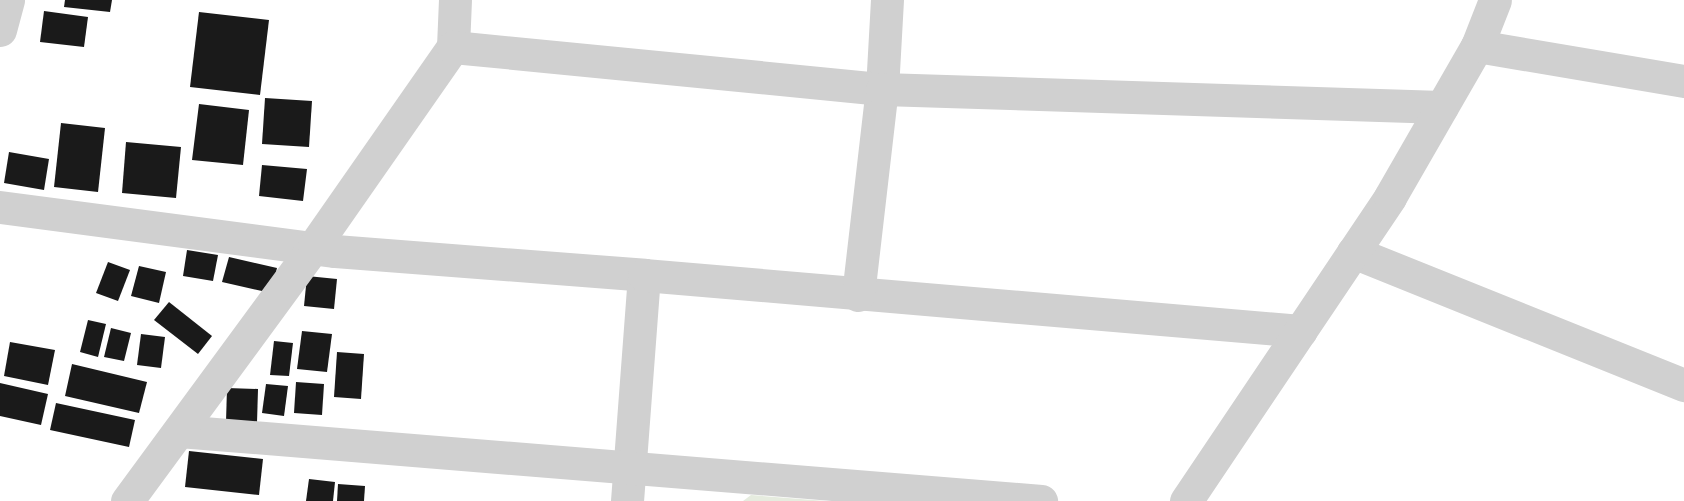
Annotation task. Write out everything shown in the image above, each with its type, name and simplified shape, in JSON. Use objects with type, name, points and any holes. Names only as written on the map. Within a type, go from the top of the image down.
[{"type":"street","points":[[0,30],[8,0]]},
{"type":"street","points":[[127,501],[314,246],[453,47],[455,0]]},
{"type":"street","points":[[858,295],[882,89],[887,0]]},
{"type":"street","points":[[1186,501],[1390,197],[1477,46],[1495,0]]},
{"type":"street","points":[[1477,46],[1684,81]]},
{"type":"street","points":[[453,47],[882,89],[1442,107]]},
{"type":"street","points":[[0,207],[314,246],[335,252],[644,275],[1301,331]]},
{"type":"street","points":[[1353,252],[1684,385]]},
{"type":"street","points":[[627,501],[644,275]]},
{"type":"street","points":[[179,430],[630,467],[733,489],[1041,501]]},
{"type":"shaded area","points":[[751,495],[826,501],[743,501]]},
{"type":"building","points":[[65,0],[112,0],[110,12],[64,7]]},
{"type":"building","points":[[44,11],[88,17],[84,47],[40,42]]},
{"type":"building","points":[[199,12],[269,20],[260,95],[190,87]]},
{"type":"building","points":[[265,98],[312,101],[309,147],[262,144]]},
{"type":"building","points":[[199,104],[249,110],[243,165],[192,160]]},
{"type":"building","points":[[61,123],[105,128],[98,192],[54,187]]},
{"type":"building","points":[[126,142],[181,147],[176,198],[122,193]]},
{"type":"building","points":[[9,152],[49,159],[44,190],[4,183]]},
{"type":"building","points":[[262,165],[307,169],[303,201],[259,196]]},
{"type":"building","points":[[187,250],[218,255],[213,281],[183,276]]},
{"type":"building","points":[[229,257],[277,268],[271,293],[222,282]]},
{"type":"building","points":[[108,262],[130,270],[118,301],[96,293]]},
{"type":"building","points":[[139,266],[166,272],[159,303],[131,296]]},
{"type":"building","points":[[307,276],[337,279],[334,309],[304,306]]},
{"type":"building","points":[[169,302],[212,336],[198,354],[154,320]]},
{"type":"building","points":[[88,320],[106,324],[98,357],[80,352]]},
{"type":"building","points":[[111,328],[131,333],[124,361],[104,357]]},
{"type":"building","points":[[302,331],[332,334],[327,372],[297,369]]},
{"type":"building","points":[[141,334],[165,337],[161,368],[137,365]]},
{"type":"building","points":[[274,341],[293,343],[289,376],[270,375]]},
{"type":"building","points":[[10,342],[55,350],[48,385],[4,376]]},
{"type":"building","points":[[337,352],[364,354],[361,399],[334,397]]},
{"type":"building","points":[[72,364],[147,382],[139,413],[65,396]]},
{"type":"building","points":[[296,382],[324,384],[322,415],[294,413]]},
{"type":"building","points":[[0,383],[48,394],[41,425],[0,416]]},
{"type":"building","points":[[266,384],[288,386],[284,416],[262,413]]},
{"type":"building","points":[[227,388],[258,389],[257,423],[226,422]]},
{"type":"building","points":[[56,403],[135,420],[129,447],[50,430]]},
{"type":"building","points":[[189,451],[263,459],[259,495],[185,487]]},
{"type":"building","points":[[309,479],[335,482],[333,501],[306,501]]},
{"type":"building","points":[[338,484],[365,486],[364,501],[337,501]]}]
